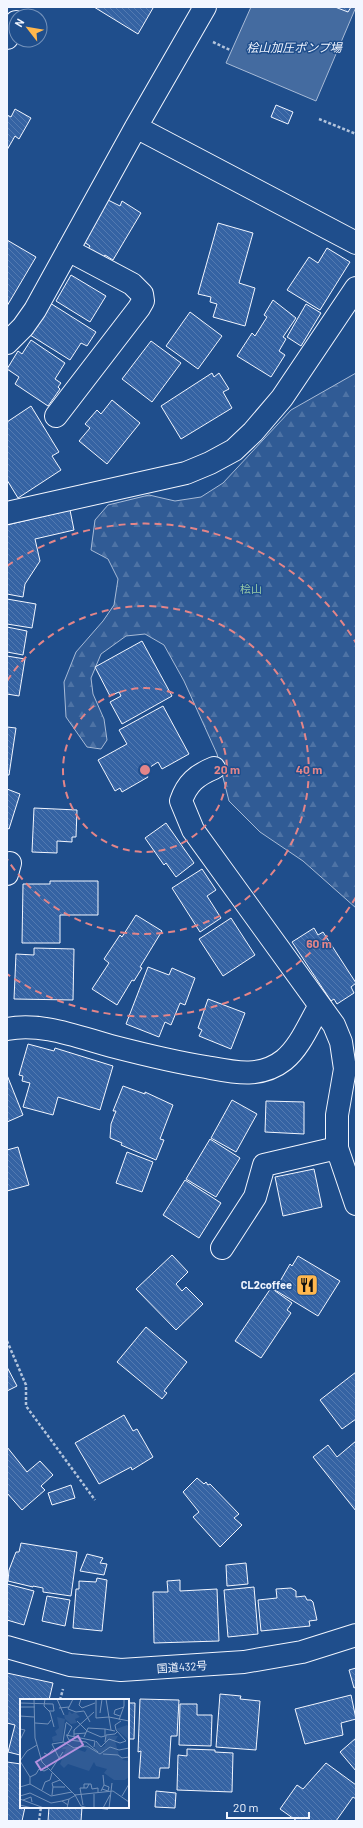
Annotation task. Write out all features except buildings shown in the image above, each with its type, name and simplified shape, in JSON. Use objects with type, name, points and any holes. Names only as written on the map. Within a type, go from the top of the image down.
[{"type":"main road","points":[[7,343],[23,327],[35,310],[136,127],[205,7]]},
{"type":"main road","points":[[136,127],[356,243]]},
{"type":"main road","points":[[56,416],[140,308],[143,301],[142,294],[132,284],[68,250]]},
{"type":"main road","points":[[7,514],[186,472],[234,450],[253,432],[282,398],[356,288]]},
{"type":"main road","points":[[214,768],[194,778],[184,790],[181,800],[185,813],[193,830],[334,1026],[341,1042],[345,1069],[337,1115],[337,1148],[356,1204]]},
{"type":"main road","points":[[7,1029],[36,1028],[60,1032],[156,1058],[243,1074],[256,1073],[269,1069],[284,1060],[296,1048],[319,1007]]},
{"type":"main road","points":[[222,1248],[255,1196],[264,1165],[337,1148]]},
{"type":"main road","name":"国道432号","points":[[7,1647],[70,1665],[121,1670],[244,1662],[302,1652],[356,1635]]},
{"type":"path","points":[[319,120],[356,134]]},
{"type":"path","points":[[7,1341],[26,1384],[26,1406],[94,1500]]},
{"type":"path","points":[[39,1821],[41,1808]]},
{"type":"green space","name":"桧山","points":[[356,373],[356,908],[303,861],[260,832],[229,801],[217,754],[184,681],[164,645],[145,634],[126,636],[101,654],[91,678],[93,694],[104,719],[107,740],[101,749],[87,747],[66,717],[64,682],[76,652],[103,621],[114,605],[118,579],[108,559],[91,550],[95,520],[108,505],[149,495],[175,501],[201,497],[223,483],[291,410]]},
{"type":"water","name":"桧山加圧ポンプ場","points":[[251,7],[356,7],[316,101],[226,63]]},
{"type":"place","name":"CL2coffee","points":[[307,1285]]}]
